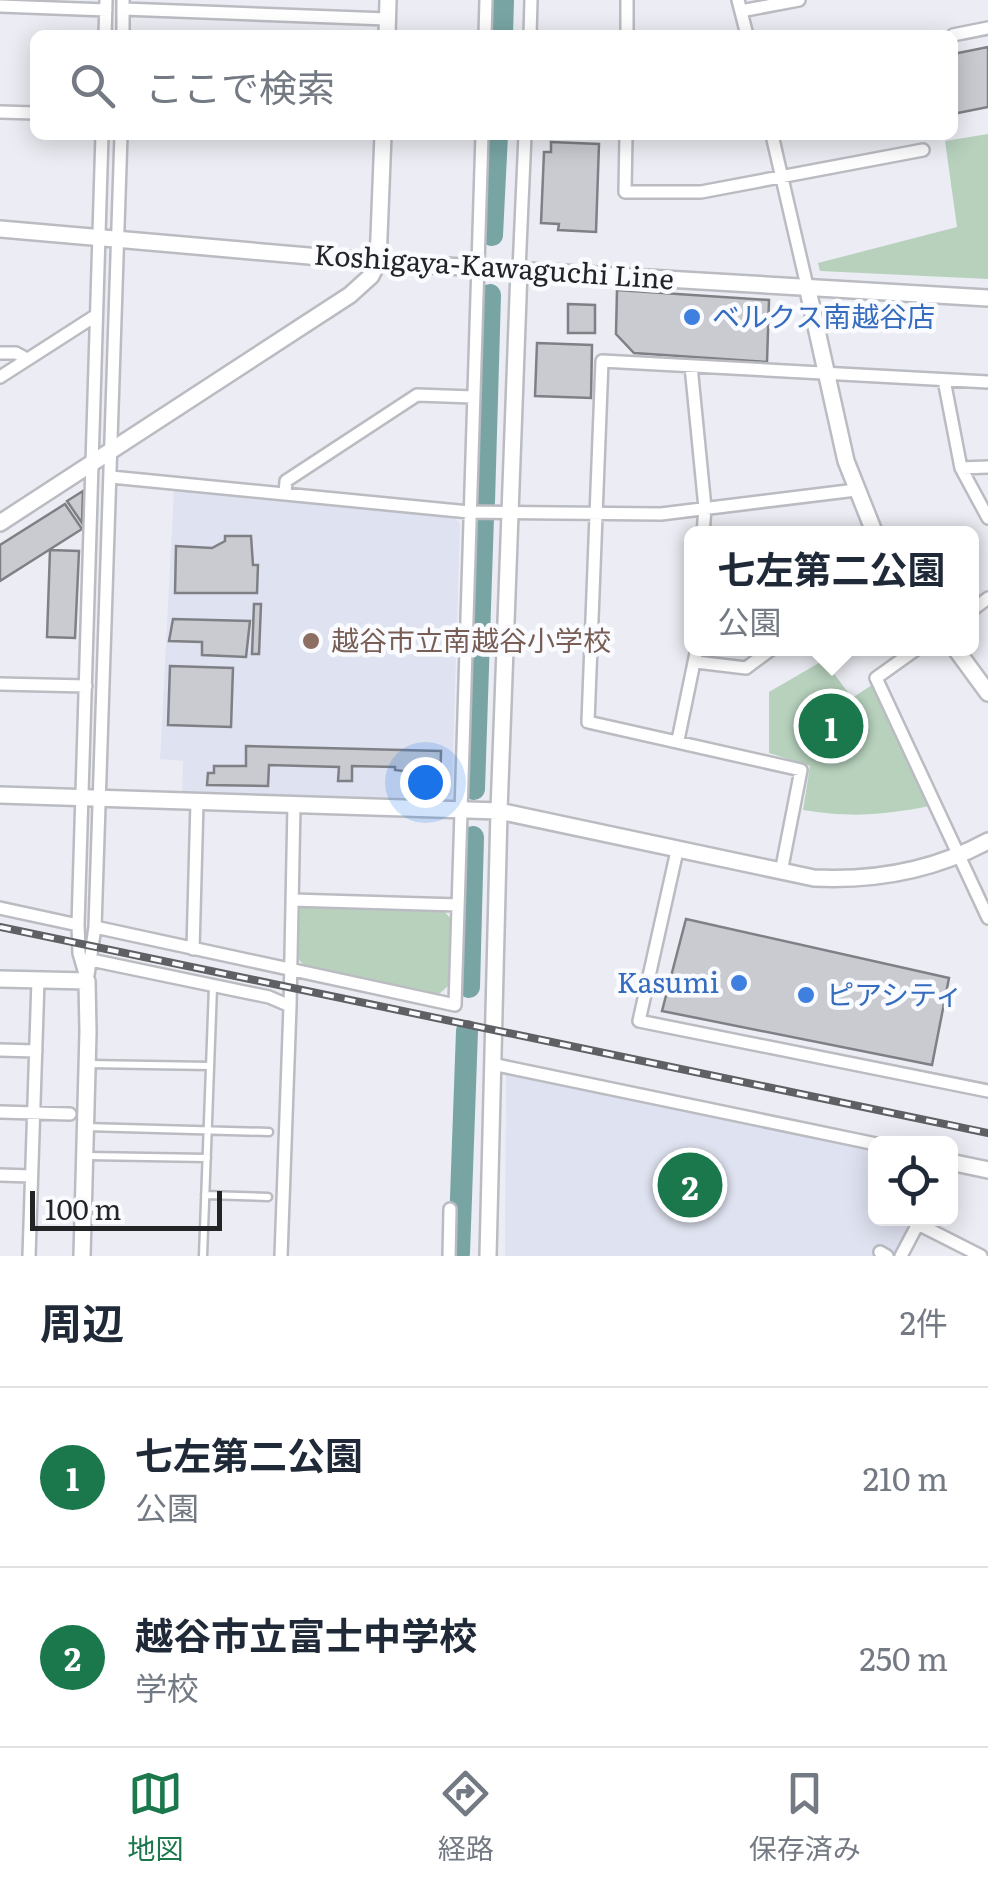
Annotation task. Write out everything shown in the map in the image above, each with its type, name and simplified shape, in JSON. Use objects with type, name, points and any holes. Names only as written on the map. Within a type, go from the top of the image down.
[{"type":"street","points":[[123,30],[123,4],[387,27],[388,0]]},
{"type":"street","points":[[485,30],[486,0]]},
{"type":"street","points":[[530,30],[531,0]]},
{"type":"street","points":[[627,0],[627,30]]},
{"type":"street","points":[[739,6],[799,0]]},
{"type":"street","points":[[0,6],[106,5]]},
{"type":"street","points":[[958,35],[988,28]]},
{"type":"street","points":[[0,112],[30,113]]},
{"type":"street","points":[[82,1256],[87,981],[95,928],[86,686],[102,140]]},
{"type":"street","points":[[87,981],[79,953],[78,925],[91,798],[111,478],[121,140]]},
{"type":"street","points":[[0,523],[350,295],[371,276],[378,262],[384,140]]},
{"type":"street","points":[[95,928],[456,1005],[482,140]]},
{"type":"street","points":[[488,1256],[499,811],[525,140]]},
{"type":"street","points":[[626,140],[625,192],[701,192],[923,150]]},
{"type":"street","points":[[773,140],[856,490],[872,526]]},
{"type":"street","name":"Koshigaya-Kawaguchi Line","points":[[0,229],[378,262],[988,298]]},
{"type":"street","points":[[0,377],[95,316]]},
{"type":"street","points":[[0,353],[16,353],[26,360]]},
{"type":"street","points":[[781,872],[801,770],[588,722],[602,361],[988,382]]},
{"type":"street","points":[[692,366],[704,526]]},
{"type":"street","points":[[944,380],[961,468],[988,518]]},
{"type":"street","points":[[285,494],[286,481],[417,395],[472,396]]},
{"type":"street","points":[[961,468],[988,467]]},
{"type":"street","points":[[111,478],[469,512],[661,514],[856,490]]},
{"type":"street","points":[[678,740],[696,656]]},
{"type":"street","points":[[700,656],[746,668],[762,656]]},
{"type":"street","points":[[907,656],[876,678],[988,918]]},
{"type":"street","points":[[961,656],[988,692]]},
{"type":"street","points":[[0,684],[86,686]]},
{"type":"street","points":[[0,794],[499,811],[678,852],[847,880],[904,874],[960,856],[988,842]]},
{"type":"street","points":[[192,948],[197,802]]},
{"type":"street","points":[[281,1256],[294,805]]},
{"type":"street","points":[[678,852],[640,1021],[988,1091]]},
{"type":"street","points":[[292,900],[458,905]]},
{"type":"street","points":[[0,908],[78,925]]},
{"type":"street","points":[[91,960],[269,997],[290,1006]]},
{"type":"street","points":[[0,978],[87,981]]},
{"type":"street","points":[[29,1256],[38,980]]},
{"type":"street","points":[[0,1050],[36,1051]]},
{"type":"street","points":[[492,1064],[868,1142]]},
{"type":"street","points":[[0,1112],[70,1114]]},
{"type":"street","points":[[958,1164],[988,1170]]},
{"type":"street","points":[[0,1175],[32,1176]]},
{"type":"street","points":[[449,1256],[450,1209]]},
{"type":"street","points":[[901,1256],[916,1226]]},
{"type":"street","points":[[928,1226],[980,1256]]},
{"type":"lane","points":[[203,1256],[213,986]]},
{"type":"lane","points":[[88,1064],[210,1066]]},
{"type":"lane","points":[[86,1127],[269,1132]]},
{"type":"lane","points":[[85,1156],[206,1158]]},
{"type":"lane","points":[[205,1195],[268,1197]]},
{"type":"shaded area","name":"越谷市立南越谷小学校","points":[[174,490],[455,518],[460,523],[452,794],[447,799],[182,792],[183,761],[160,759]]},
{"type":"shaded area","points":[[506,1074],[868,1150],[868,1226],[910,1226],[894,1256],[505,1256]]},
{"type":"green space","points":[[988,134],[988,279],[820,271],[818,263],[957,227],[945,141]]},
{"type":"green space","points":[[824,660],[852,698],[875,683],[930,806],[867,814],[803,810],[810,766],[769,753],[769,692]]},
{"type":"green space","points":[[302,906],[444,911],[451,919],[448,986],[439,994],[305,966],[298,959],[298,910]]},
{"type":"building","points":[[988,47],[988,107],[958,113],[958,53]]},
{"type":"building","points":[[551,142],[599,144],[596,232],[558,230],[559,224],[541,223],[544,152],[551,152]]},
{"type":"building","name":"ベルクス南越谷店","points":[[617,290],[769,300],[767,362],[634,353],[616,334]]},
{"type":"building","points":[[568,304],[595,305],[595,333],[568,333]]},
{"type":"building","points":[[537,343],[592,345],[591,398],[535,396]]},
{"type":"building","points":[[83,491],[82,523],[67,501]]},
{"type":"building","points":[[65,504],[82,529],[0,581],[0,545]]},
{"type":"building","points":[[225,536],[251,536],[253,565],[258,565],[257,593],[175,593],[176,546],[212,548],[225,541]]},
{"type":"building","points":[[50,550],[79,551],[75,638],[47,637]]},
{"type":"building","points":[[254,604],[261,604],[259,654],[252,654]]},
{"type":"building","points":[[173,619],[250,621],[246,657],[202,655],[202,642],[169,641]]},
{"type":"building","points":[[170,666],[233,668],[231,727],[168,725]]},
{"type":"building","points":[[246,746],[441,751],[440,791],[418,791],[418,784],[403,783],[403,771],[395,767],[352,766],[352,781],[338,781],[339,767],[269,765],[268,786],[207,785],[208,773],[214,773],[214,766],[246,766]]},
{"type":"building","name":"ピアシティ","points":[[686,919],[949,978],[932,1065],[662,1011]]},
{"type":"waterway","points":[[502,30],[503,0]]},
{"type":"waterway","points":[[492,235],[497,140]]},
{"type":"waterway","points":[[484,502],[490,295]]},
{"type":"waterway","points":[[474,789],[483,517]]},
{"type":"waterway","points":[[469,987],[473,837]]},
{"type":"waterway","points":[[459,1253],[467,1031]]},
{"type":"railway","points":[[0,927],[988,1133]]},
{"type":"place","name":"ベルクス南越谷店","points":[[692,317]]},
{"type":"place","name":"越谷市立南越谷小学校","points":[[311,641]]},
{"type":"place","name":"七左第二公園","points":[[831,726]]},
{"type":"place","name":"Kasumi","points":[[739,983]]},
{"type":"place","name":"ピアシティ","points":[[806,995]]},
{"type":"place","name":"越谷市立富士中学校","points":[[690,1185]]}]
